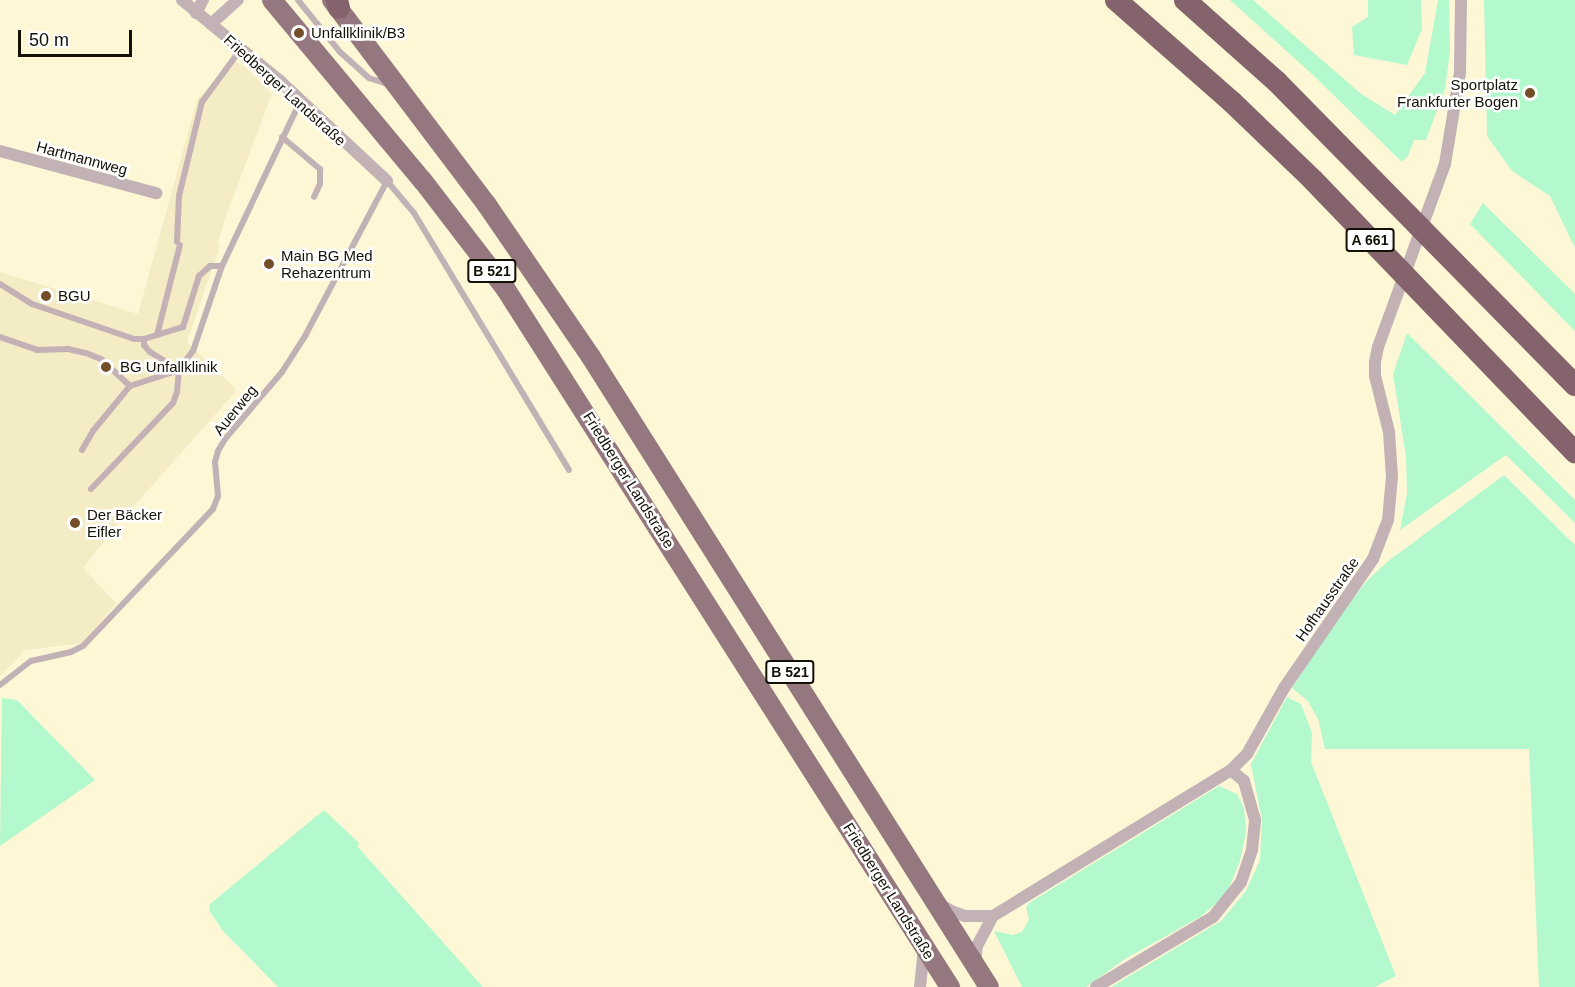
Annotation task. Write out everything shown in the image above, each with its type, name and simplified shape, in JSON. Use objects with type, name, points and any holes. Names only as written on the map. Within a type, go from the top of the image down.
[{"type":"highway","points":[[1098,0],[1158,35]]},
{"type":"highway","name":"A 661","points":[[1116,0],[1233,102],[1313,180],[1575,452]]},
{"type":"highway","name":"A 661","points":[[1185,0],[1286,90],[1575,385]]},
{"type":"main road","name":"Friedberger Landstraße","points":[[272,0],[423,181],[505,288],[950,987]]},
{"type":"main road","name":"B 521","points":[[336,3],[512,240],[591,357],[989,987]]},
{"type":"street","name":"Friedberger Landstraße","points":[[182,0],[241,49],[387,181]]},
{"type":"street","points":[[196,13],[203,0]]},
{"type":"street","points":[[211,24],[238,0]]},
{"type":"street","name":"Hofhausstraße","points":[[993,916],[1231,770],[1259,736],[1284,688],[1364,575],[1388,520],[1391,450],[1375,376],[1375,362],[1445,164],[1460,72],[1461,0]]},
{"type":"street","name":"Hartmannweg","points":[[0,151],[156,193]]},
{"type":"street","points":[[1096,987],[1213,917],[1241,882],[1252,850],[1255,820],[1244,781],[1231,770]]},
{"type":"street","points":[[935,900],[951,911],[965,916],[993,916],[977,946],[975,965]]},
{"type":"street","points":[[920,987],[924,947]]},
{"type":"lane","points":[[298,0],[340,52],[369,78],[402,89]]},
{"type":"lane","points":[[157,335],[178,244],[179,196],[202,102],[241,49]]},
{"type":"lane","points":[[90,489],[172,403],[177,392],[179,370],[193,351],[222,266],[300,102]]},
{"type":"lane","points":[[282,137],[320,169],[320,184],[314,197]]},
{"type":"lane","points":[[387,181],[414,213],[569,470]]},
{"type":"lane","name":"Auerweg","points":[[0,685],[31,661],[71,652],[83,646],[213,509],[218,496],[215,462],[218,451],[225,438],[282,372],[304,336],[387,181]]},
{"type":"lane","points":[[0,284],[32,304],[134,339],[144,339],[183,327],[199,276],[210,266],[222,266]]},
{"type":"lane","points":[[0,337],[37,350],[68,349],[86,352],[110,366],[130,386]]},
{"type":"lane","points":[[144,339],[144,345],[150,352],[179,370]]},
{"type":"lane","points":[[82,450],[93,431],[130,386],[179,370]]},
{"type":"shaded area","name":"BG Unfallklinik","points":[[233,61],[244,66],[272,94],[227,213],[218,242],[220,246],[187,342],[237,390],[117,525],[83,568],[116,603],[83,643],[25,650],[0,676],[0,272],[138,314],[197,100]]},
{"type":"green space","points":[[1230,0],[1253,0],[1360,93],[1395,115],[1425,73],[1438,0],[1449,0],[1450,51],[1445,89],[1426,140],[1414,140],[1408,156],[1402,162],[1313,75]]},
{"type":"green space","points":[[1368,0],[1421,0],[1422,29],[1407,65],[1354,55],[1352,27],[1368,17]]},
{"type":"green space","name":"Sportplatz Frankfurter Bogen","points":[[1484,0],[1575,0],[1575,248],[1550,196],[1512,171],[1487,136]]},
{"type":"green space","points":[[1483,203],[1575,294],[1575,331],[1470,224]]},
{"type":"green space","points":[[1407,333],[1575,500],[1575,523],[1506,455],[1400,530],[1407,493],[1406,457],[1393,374]]},
{"type":"green space","points":[[1504,475],[1575,545],[1575,987],[1539,987],[1529,749],[1325,749],[1318,719],[1308,701],[1292,688],[1339,616],[1366,582],[1387,562]]},
{"type":"green space","points":[[1287,697],[1301,704],[1312,733],[1311,762],[1396,976],[1375,987],[1111,987],[1221,921],[1246,891],[1260,860],[1262,820],[1251,764]]},
{"type":"green space","points":[[2,698],[17,700],[95,780],[0,846]]},
{"type":"green space","points":[[1219,786],[1237,794],[1244,808],[1246,832],[1240,861],[1226,895],[1200,917],[1125,959],[1086,987],[1022,987],[994,931],[1013,935],[1022,932],[1029,919],[1026,908],[1029,903]]},
{"type":"green space","points":[[324,810],[360,844],[357,846],[483,987],[278,987],[223,931],[209,910],[210,904]]},
{"type":"place","name":"Unfallklinik/B3","points":[[299,33]]},
{"type":"place","name":"Sportplatz Frankfurter Bogen","points":[[1530,93]]},
{"type":"place","name":"Main BG Med Rehazentrum","points":[[269,264]]},
{"type":"place","name":"BGU","points":[[46,296]]},
{"type":"place","name":"BG Unfallklinik","points":[[106,367]]},
{"type":"place","name":"Der Bäcker Eifler","points":[[75,523]]}]
